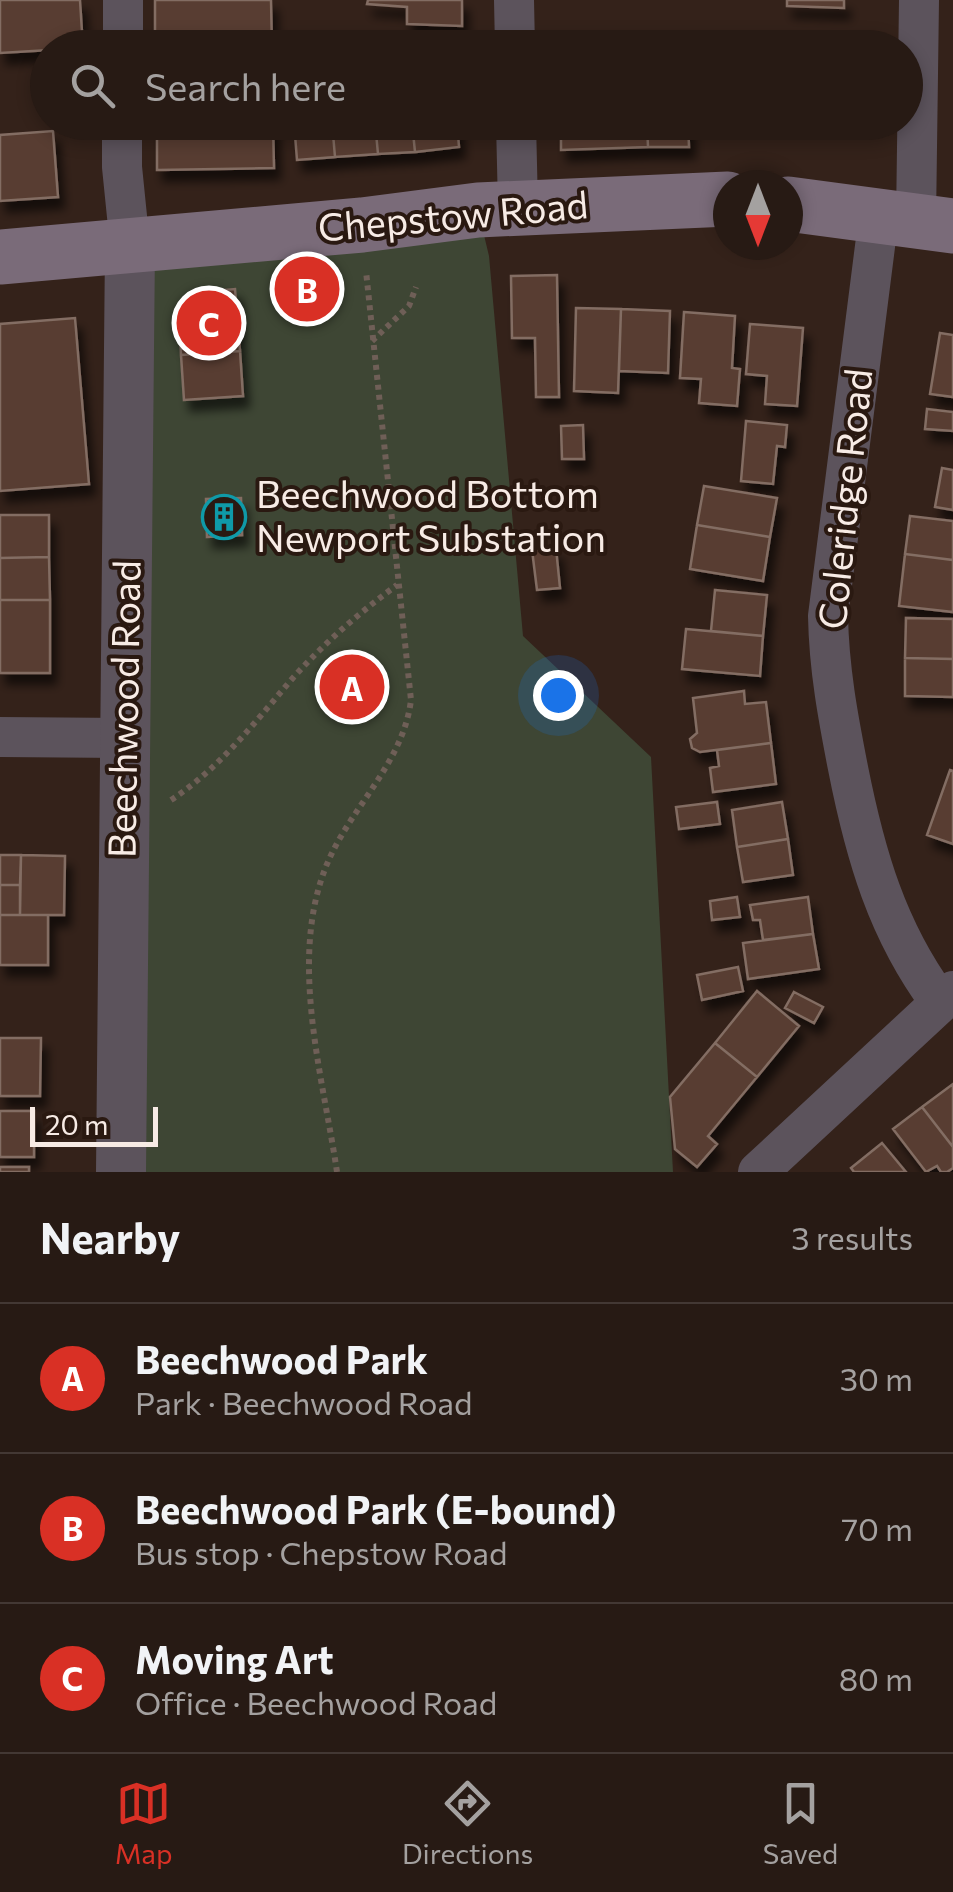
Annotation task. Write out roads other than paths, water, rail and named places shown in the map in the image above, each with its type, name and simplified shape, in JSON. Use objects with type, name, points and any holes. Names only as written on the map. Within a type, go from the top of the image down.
[{"type":"main road","name":"Chepstow Road","points":[[0,257],[518,207],[713,199]]},
{"type":"main road","points":[[803,206],[916,221]]},
{"type":"street","points":[[123,0],[123,30]]},
{"type":"street","points":[[514,0],[515,30]]},
{"type":"street","name":"Coleridge Road","points":[[918,0],[918,30]]},
{"type":"street","points":[[122,140],[130,246]]},
{"type":"street","points":[[516,140],[518,207]]},
{"type":"street","name":"Coleridge Road","points":[[917,140],[916,221],[828,616],[829,662],[859,822],[875,880],[898,936],[919,973],[947,996]]},
{"type":"street","name":"Beechwood Road","points":[[121,1172],[130,246]]},
{"type":"street","points":[[0,737],[126,738]]},
{"type":"street","points":[[758,1172],[947,996]]},
{"type":"place","name":"Beechwood Park (E-bound)","points":[[307,289]]},
{"type":"place","name":"Moving Art","points":[[209,323]]},
{"type":"place","name":"Beechwood Bottom Newport Substation","points":[[224,517]]},
{"type":"place","name":"Beechwood Park","points":[[352,687]]}]
